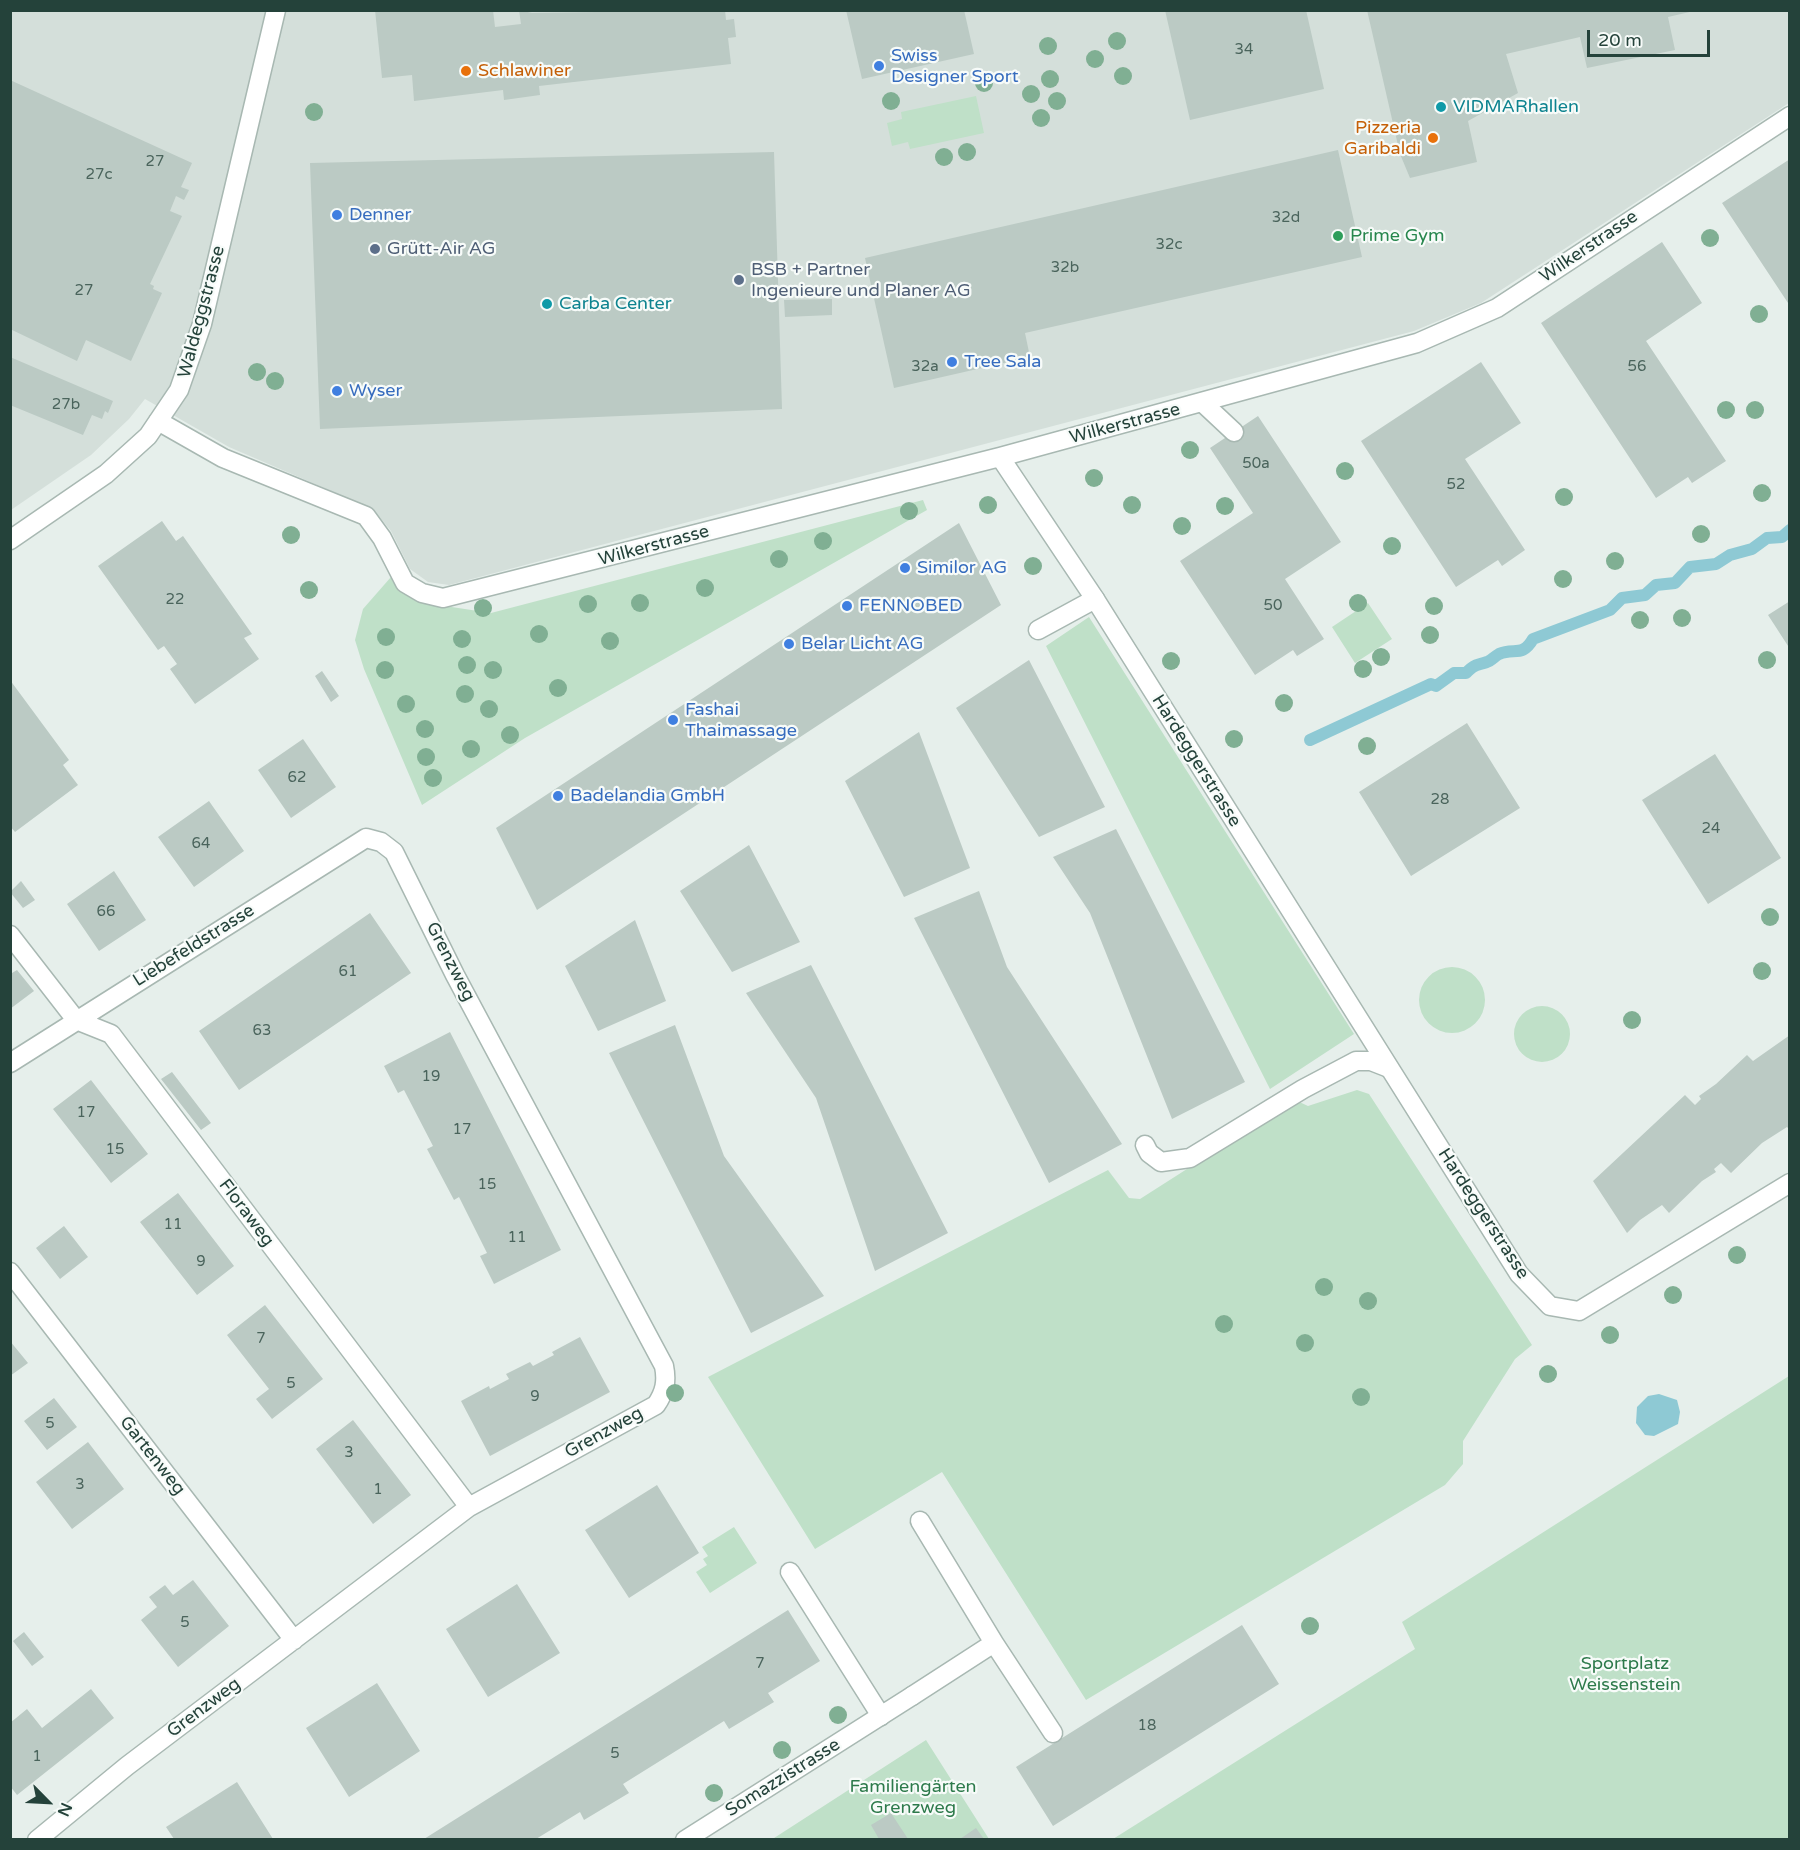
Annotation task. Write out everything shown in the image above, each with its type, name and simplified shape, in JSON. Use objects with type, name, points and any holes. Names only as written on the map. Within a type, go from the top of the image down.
[{"type":"street","name":"Waldeggstrasse","points":[[10,540],[106,474],[148,436],[179,390],[196,346],[276,10]]},
{"type":"street","name":"Wilkerstrasse","points":[[158,421],[223,458],[366,516],[382,538],[405,583],[422,594],[443,598],[485,590],[1000,457],[1417,343],[1486,314],[1790,116]]},
{"type":"street","name":"Wilkerstrasse","points":[[1203,403],[1234,432]]},
{"type":"street","name":"Hardeggerstrasse","points":[[1000,457],[1095,599],[1519,1274],[1550,1306],[1579,1311],[1790,1183]]},
{"type":"street","points":[[1038,630],[1095,599]]},
{"type":"street","name":"Liebefeldstrasse","points":[[10,1063],[366,838],[381,842]]},
{"type":"street","name":"Grenzweg","points":[[37,1839],[127,1766],[469,1507],[656,1405],[662,1396],[666,1374],[664,1366],[456,975],[394,852],[381,842]]},
{"type":"street","points":[[10,935],[76,1020]]},
{"type":"street","name":"Floraweg","points":[[76,1020],[111,1034],[469,1507]]},
{"type":"street","points":[[1145,1145],[1149,1153],[1161,1162],[1190,1158],[1303,1089],[1356,1061],[1371,1061],[1389,1068]]},
{"type":"street","name":"Gartenweg","points":[[10,1272],[294,1640]]},
{"type":"street","points":[[920,1521],[994,1643],[1053,1733]]},
{"type":"street","points":[[790,1572],[880,1716]]},
{"type":"street","name":"Somazzistrasse","points":[[685,1839],[994,1643]]},
{"type":"shaded area","points":[[11,11],[1789,11],[1789,103],[1481,303],[1414,331],[449,585],[428,582],[410,569],[391,531],[373,509],[229,447],[145,399],[129,419],[91,455],[11,510]]},
{"type":"green space","points":[[976,96],[984,133],[910,149],[908,142],[892,146],[887,123],[902,119],[901,112]]},
{"type":"green space","points":[[923,500],[927,510],[525,738],[422,805],[364,669],[355,640],[363,609],[391,577],[393,582],[419,602],[491,613]]},
{"type":"green space","points":[[1368,603],[1392,639],[1355,663],[1332,627]]},
{"type":"green space","points":[[1089,617],[1354,1034],[1270,1089],[1046,646]]},
{"type":"green space","points":[[1445,967],[1459,967],[1471,972],[1480,981],[1485,1000],[1483,1013],[1476,1024],[1459,1033],[1445,1033],[1433,1028],[1424,1019],[1419,1007],[1419,993],[1424,981],[1433,972]]},
{"type":"green space","points":[[1536,1006],[1548,1006],[1558,1010],[1566,1018],[1570,1034],[1566,1050],[1558,1058],[1548,1062],[1536,1062],[1526,1058],[1518,1050],[1514,1040],[1514,1028],[1518,1018],[1526,1010]]},
{"type":"green space","points":[[1357,1090],[1369,1094],[1532,1345],[1515,1359],[1463,1441],[1463,1464],[1445,1485],[1086,1700],[942,1472],[815,1549],[708,1377],[1108,1170],[1129,1198],[1140,1199],[1295,1100],[1308,1106]]},
{"type":"green space","name":"Sportplatz Weissenstein","points":[[1789,1376],[1789,1839],[1113,1839],[1415,1649],[1402,1622]]},
{"type":"green space","points":[[734,1527],[757,1563],[710,1593],[696,1572],[707,1565],[703,1559],[708,1556],[702,1547]]},
{"type":"green space","name":"Familiengärten Grenzweg","points":[[926,1740],[989,1839],[771,1840]]},
{"type":"water","points":[[1659,1394],[1677,1400],[1680,1412],[1678,1424],[1654,1436],[1645,1435],[1636,1423],[1637,1407],[1648,1396]]},
{"type":"building","points":[[375,10],[493,10],[495,27],[521,24],[519,10],[532,13],[725,10],[726,20],[734,19],[736,37],[728,38],[731,64],[539,86],[540,95],[504,100],[503,90],[414,101],[412,75],[382,78]]},
{"type":"building","points":[[846,10],[964,10],[974,54],[862,79]]},
{"type":"building","points":[[1165,10],[1306,10],[1324,89],[1190,120]]},
{"type":"building","name":"VIDMARhallen","points":[[1367,10],[1694,11],[1668,17],[1675,50],[1587,68],[1580,37],[1506,54],[1518,93],[1468,121],[1477,162],[1410,178],[1400,154]]},
{"type":"building","points":[[10,80],[192,163],[181,187],[189,190],[184,200],[176,196],[170,211],[182,216],[150,284],[154,286],[153,289],[162,293],[131,361],[86,340],[77,361],[10,329]]},
{"type":"building","points":[[1338,150],[1362,257],[1025,333],[1030,357],[894,388],[865,258]]},
{"type":"building","name":"Carba Center","points":[[774,152],[782,409],[320,429],[310,163]]},
{"type":"building","points":[[1790,159],[1790,306],[1722,203]]},
{"type":"building","points":[[1662,242],[1702,303],[1646,341],[1726,461],[1692,483],[1688,477],[1656,498],[1541,323]]},
{"type":"building","points":[[832,299],[832,315],[785,317],[784,300]]},
{"type":"building","points":[[10,357],[113,401],[108,413],[105,411],[102,419],[92,415],[83,435],[10,405]]},
{"type":"building","points":[[1481,362],[1521,423],[1465,459],[1525,550],[1502,566],[1498,560],[1456,587],[1361,441]]},
{"type":"building","points":[[1258,416],[1341,542],[1285,579],[1324,639],[1297,656],[1293,650],[1255,675],[1180,561],[1253,513],[1210,448]]},
{"type":"building","points":[[162,521],[176,541],[183,536],[252,634],[244,638],[259,659],[195,704],[170,669],[177,664],[164,646],[158,650],[98,566]]},
{"type":"building","points":[[959,523],[1001,605],[537,910],[496,828]]},
{"type":"building","points":[[1790,601],[1790,649],[1768,615]]},
{"type":"building","points":[[1029,660],[1105,807],[1039,837],[956,708]]},
{"type":"building","points":[[322,671],[339,696],[331,702],[315,676]]},
{"type":"building","points":[[10,680],[69,760],[63,765],[78,785],[15,832],[10,826]]},
{"type":"building","points":[[1467,723],[1520,808],[1411,876],[1359,792]]},
{"type":"building","points":[[919,732],[970,868],[904,897],[845,781]]},
{"type":"building","points":[[303,739],[336,787],[291,818],[258,770]]},
{"type":"building","points":[[1715,754],[1781,858],[1708,904],[1642,800]]},
{"type":"building","points":[[209,801],[244,851],[194,887],[158,837]]},
{"type":"building","points":[[1116,829],[1245,1082],[1172,1119],[1090,913],[1053,857]]},
{"type":"building","points":[[749,845],[800,942],[732,972],[680,891]]},
{"type":"building","points":[[114,871],[146,920],[99,951],[67,904]]},
{"type":"building","points":[[21,881],[35,900],[23,908],[10,892]]},
{"type":"building","points":[[979,891],[1007,967],[1122,1144],[1049,1183],[914,918]]},
{"type":"building","points":[[370,913],[411,973],[239,1090],[199,1031]]},
{"type":"building","points":[[635,920],[666,1001],[598,1031],[565,966]]},
{"type":"building","points":[[811,965],[948,1233],[875,1271],[816,1098],[746,993]]},
{"type":"building","points":[[17,970],[34,991],[10,1009],[10,971],[12,973]]},
{"type":"building","points":[[675,1025],[724,1156],[824,1296],[751,1333],[609,1053]]},
{"type":"building","points":[[450,1032],[561,1250],[494,1284],[480,1256],[487,1253],[459,1197],[454,1200],[427,1149],[433,1146],[404,1090],[398,1093],[384,1066]]},
{"type":"building","points":[[1790,1035],[1790,1130],[1787,1127],[1762,1143],[1731,1173],[1721,1163],[1714,1169],[1716,1172],[1702,1181],[1669,1213],[1662,1205],[1640,1220],[1627,1233],[1593,1181],[1685,1095],[1695,1105],[1701,1099],[1699,1096],[1716,1084],[1747,1055],[1753,1061]]},
{"type":"building","points":[[172,1072],[211,1123],[201,1130],[161,1079]]},
{"type":"building","points":[[91,1080],[148,1154],[111,1183],[53,1109]]},
{"type":"building","points":[[178,1193],[234,1266],[197,1295],[140,1222]]},
{"type":"building","points":[[64,1226],[88,1257],[60,1279],[36,1248]]},
{"type":"building","points":[[265,1305],[323,1379],[272,1419],[256,1399],[269,1389],[227,1335]]},
{"type":"building","points":[[580,1337],[610,1392],[490,1456],[461,1401],[489,1386],[490,1389],[509,1379],[506,1374],[530,1362],[533,1366],[554,1355],[552,1352]]},
{"type":"building","points":[[10,1341],[28,1363],[10,1376]]},
{"type":"building","points":[[54,1398],[77,1427],[47,1450],[24,1421]]},
{"type":"building","points":[[353,1420],[411,1495],[373,1524],[316,1449]]},
{"type":"building","points":[[88,1442],[124,1489],[72,1529],[36,1482]]},
{"type":"building","points":[[657,1485],[699,1553],[629,1598],[585,1530]]},
{"type":"building","points":[[193,1580],[229,1626],[178,1667],[141,1620],[157,1607],[149,1597],[165,1585],[173,1595]]},
{"type":"building","points":[[517,1584],[560,1653],[488,1697],[446,1629]]},
{"type":"building","points":[[788,1610],[820,1661],[768,1693],[774,1702],[729,1729],[724,1721],[623,1784],[629,1793],[584,1820],[580,1812],[536,1839],[424,1839]]},
{"type":"building","points":[[1242,1625],[1279,1684],[1053,1826],[1016,1767]]},
{"type":"building","points":[[24,1632],[44,1657],[32,1666],[13,1641]]},
{"type":"building","points":[[377,1683],[420,1751],[349,1797],[306,1728]]},
{"type":"building","points":[[91,1689],[114,1718],[17,1795],[10,1786],[10,1723],[27,1709],[42,1728]]},
{"type":"building","points":[[237,1782],[273,1839],[174,1839],[166,1827]]},
{"type":"building","points":[[891,1813],[908,1839],[879,1839],[871,1825]]},
{"type":"building","points":[[976,1828],[984,1839],[960,1839]]},
{"type":"waterway","points":[[1310,740],[1431,684],[1436,686],[1454,673],[1466,673],[1499,654],[1525,648],[1533,639],[1610,610],[1622,598],[1645,595],[1656,585],[1675,583],[1690,567],[1716,564],[1730,555],[1752,549],[1767,538],[1782,537],[1790,530]]},
{"type":"place","name":"Swiss Designer Sport","points":[[879,66]]},
{"type":"place","name":"Schlawiner","points":[[466,71]]},
{"type":"place","name":"VIDMARhallen","points":[[1441,107]]},
{"type":"place","name":"Pizzeria Garibaldi","points":[[1433,138]]},
{"type":"place","name":"Denner","points":[[337,215]]},
{"type":"place","name":"Prime Gym","points":[[1338,236]]},
{"type":"place","name":"Grütt-Air AG","points":[[375,249]]},
{"type":"place","name":"BSB + Partner Ingenieure und Planer AG","points":[[739,280]]},
{"type":"place","name":"Carba Center","points":[[547,304]]},
{"type":"place","name":"Tree Sala","points":[[952,362]]},
{"type":"place","name":"Wyser","points":[[337,391]]},
{"type":"place","name":"Similor AG","points":[[905,568]]},
{"type":"place","name":"FENNOBED","points":[[847,606]]},
{"type":"place","name":"Belar Licht AG","points":[[789,644]]},
{"type":"place","name":"Fashai Thaimassage","points":[[673,720]]},
{"type":"place","name":"Badelandia GmbH","points":[[558,796]]}]
